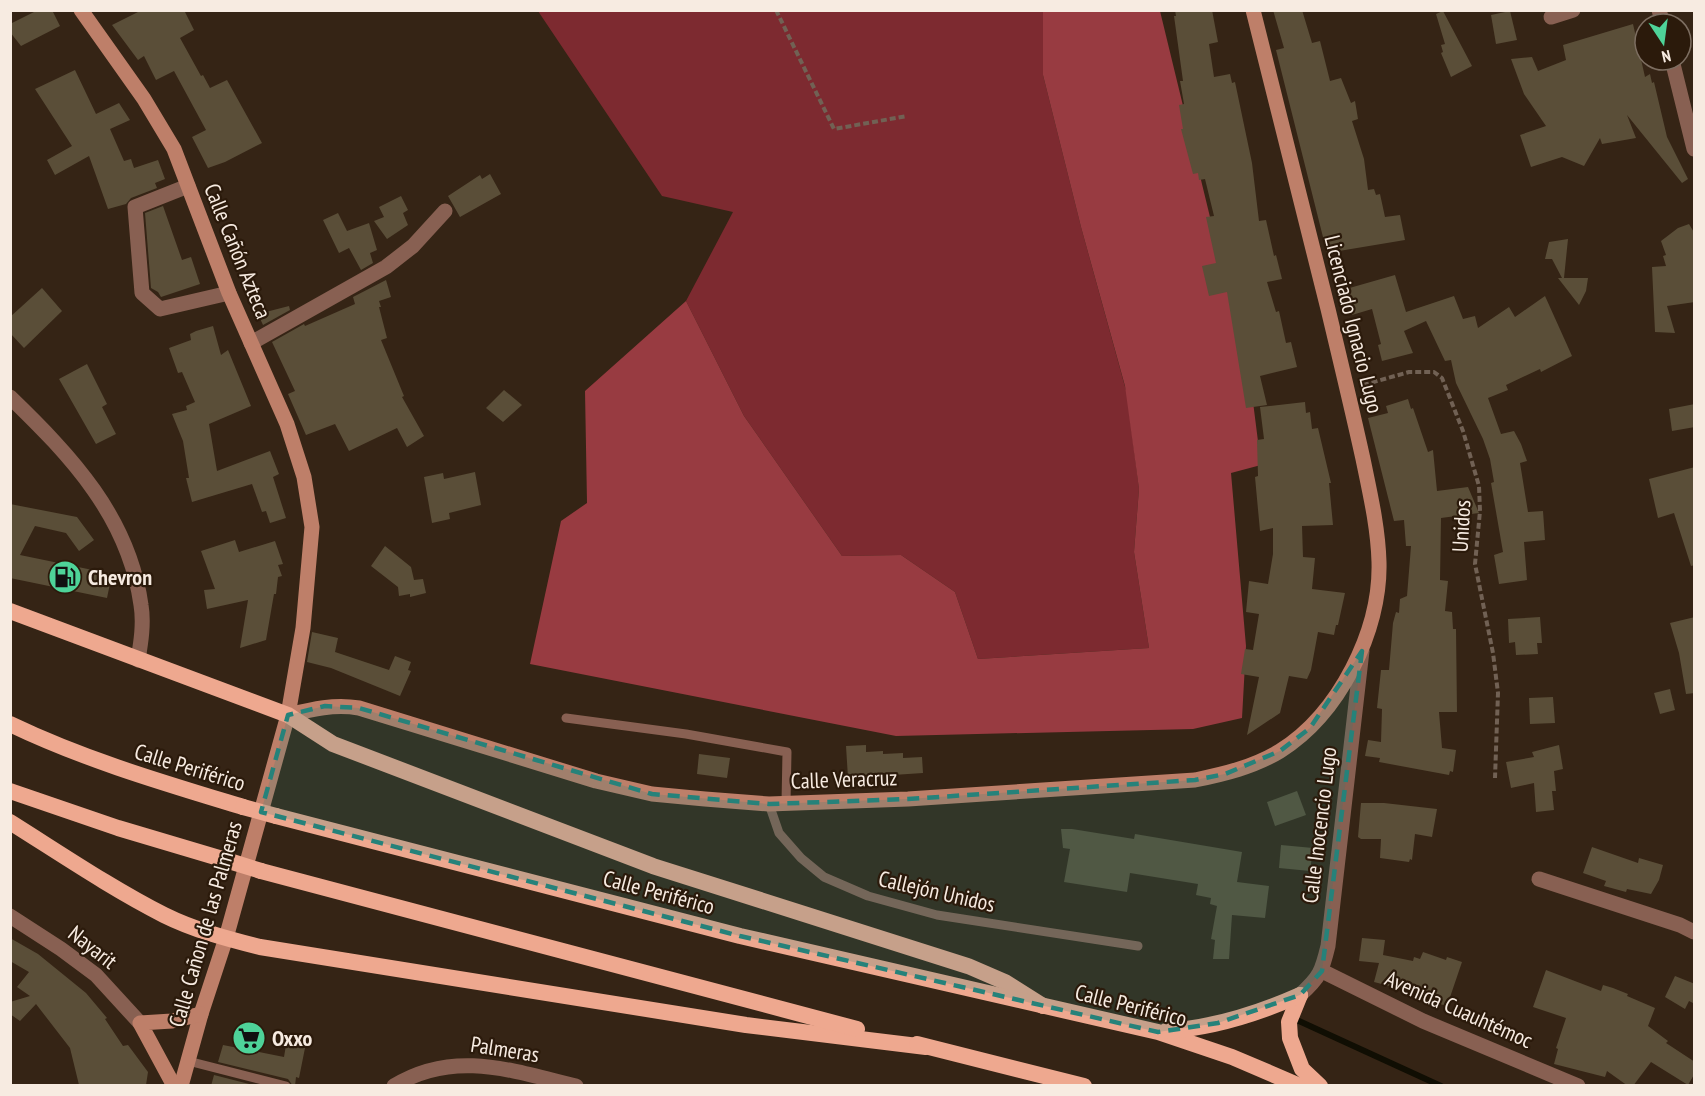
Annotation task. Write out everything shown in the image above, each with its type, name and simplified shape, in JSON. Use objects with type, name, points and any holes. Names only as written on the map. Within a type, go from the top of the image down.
[{"type":"highway","points":[[10,611],[288,715],[333,744],[652,866],[968,966],[1005,982],[1043,1006]]},
{"type":"highway","name":"Calle Periférico","points":[[10,724],[51,743],[137,775],[243,807],[740,936],[1158,1032],[1232,1057],[1300,1086]]},
{"type":"highway","points":[[10,791],[118,828],[261,871],[926,1047],[1083,1086]]},
{"type":"highway","points":[[10,822],[166,916],[226,938],[260,947],[746,1025],[926,1047]]},
{"type":"highway","points":[[1158,1032],[1187,1029],[1247,1016],[1300,995]]},
{"type":"highway","points":[[1300,995],[1289,1022],[1290,1038],[1302,1069],[1320,1086]]},
{"type":"main road","name":"Calle Cañón Azteca","points":[[81,10],[144,99],[174,149],[229,293],[287,424],[304,477],[312,527]]},
{"type":"main road","name":"Licenciado Ignacio Lugo","points":[[1252,10],[1348,389],[1371,498],[1379,564],[1375,605],[1362,651]]},
{"type":"main road","name":"Calle Cañon de las Palmeras","points":[[181,1086],[201,1014],[226,938],[288,715],[303,628],[312,527]]},
{"type":"main road","name":"Calle Veracruz","points":[[288,715],[325,706],[343,705],[359,708],[596,781],[652,794],[769,804],[908,799],[1194,780],[1225,774],[1253,765],[1280,751],[1310,728],[1331,702],[1362,651]]},
{"type":"main road","points":[[174,1086],[140,1023],[172,1021],[201,1014]]},
{"type":"street","points":[[1551,17],[1573,10]]},
{"type":"street","points":[[1675,72],[1695,149]]},
{"type":"street","points":[[188,186],[135,207],[142,293],[160,309],[229,293]]},
{"type":"street","points":[[250,344],[386,267],[413,246],[445,211]]},
{"type":"street","points":[[10,397],[54,439],[88,479],[115,523],[127,551],[142,605],[142,631],[138,660]]},
{"type":"street","name":"Calle Inocencio Lugo","points":[[1300,995],[1322,971],[1328,946],[1362,651]]},
{"type":"street","points":[[1539,879],[1695,932]]},
{"type":"street","name":"Nayarit","points":[[10,916],[96,975],[140,1023]]},
{"type":"street","name":"Avenida Cuauhtémoc","points":[[1322,971],[1423,1021],[1578,1086]]},
{"type":"street","name":"Palmeras","points":[[394,1086],[407,1078],[433,1068],[457,1065],[494,1066],[576,1086]]},
{"type":"lane","points":[[566,718],[686,734],[787,752],[786,803]]},
{"type":"lane","name":"Callejón Unidos","points":[[769,804],[779,833],[801,858],[824,877],[868,896],[937,915],[1138,946]]},
{"type":"lane","points":[[188,1061],[286,1086]]},
{"type":"path","points":[[776,10],[834,129],[907,116]]},
{"type":"path","name":"Unidos","points":[[1348,389],[1409,372],[1434,372],[1442,378],[1463,431],[1479,486],[1480,511],[1475,564],[1493,653],[1498,693],[1495,778]]},
{"type":"highlighted area","points":[[1362,651],[1322,971],[1300,995],[1218,1023],[1158,1032],[740,936],[261,812],[288,715],[325,706],[359,708],[652,794],[769,804],[908,799],[1195,780],[1225,774],[1280,751],[1310,728]]},
{"type":"shaded area","points":[[538,11],[1043,11],[1043,75],[1081,227],[1127,394],[1139,489],[1134,552],[1149,648],[978,659],[955,592],[901,555],[842,556],[744,416],[686,301],[733,212],[662,196]]},
{"type":"shaded area","points":[[1043,11],[1160,11],[1251,386],[1261,465],[1231,473],[1246,646],[1242,718],[1193,729],[896,736],[530,664],[561,521],[587,503],[585,391],[686,301],[744,416],[842,556],[901,555],[955,592],[978,659],[1149,648],[1134,552],[1139,489],[1125,386],[1081,227],[1043,75]]},
{"type":"building","points":[[38,10],[52,10],[60,26],[21,46],[10,32],[10,24]]},
{"type":"building","points":[[142,10],[184,10],[194,30],[180,38],[201,76],[203,75],[210,88],[227,80],[262,143],[208,168],[192,137],[206,130],[174,71],[156,80],[144,56],[138,60],[112,25]]},
{"type":"building","points":[[1175,10],[1212,10],[1218,42],[1209,44],[1214,77],[1230,74],[1232,83],[1235,82],[1252,163],[1259,221],[1266,220],[1282,279],[1267,282],[1276,312],[1279,311],[1286,343],[1291,342],[1297,367],[1260,376],[1267,405],[1246,408],[1227,292],[1209,296],[1202,266],[1216,263],[1206,217],[1214,216],[1205,179],[1199,180],[1198,173],[1193,174],[1181,129],[1183,129],[1179,105],[1184,104],[1180,81],[1183,81]]},
{"type":"building","points":[[1273,10],[1302,10],[1312,43],[1320,41],[1330,81],[1341,78],[1351,103],[1355,101],[1358,119],[1352,121],[1364,159],[1368,190],[1374,189],[1376,195],[1380,194],[1385,217],[1400,215],[1405,240],[1327,253],[1276,50],[1284,48]]},
{"type":"building","points":[[1443,11],[1472,66],[1451,77],[1441,53],[1443,52],[1441,45],[1445,44],[1436,14]]},
{"type":"building","points":[[1510,11],[1517,40],[1496,44],[1491,15]]},
{"type":"building","points":[[1633,24],[1633,72],[1644,72],[1645,77],[1650,74],[1667,137],[1688,179],[1682,183],[1627,115],[1636,138],[1602,144],[1600,138],[1584,166],[1562,157],[1531,167],[1520,135],[1546,126],[1524,94],[1511,59],[1532,57],[1538,71],[1566,60],[1563,45]]},
{"type":"building","points":[[75,70],[96,114],[119,103],[130,120],[110,129],[124,161],[131,159],[134,168],[158,160],[165,179],[155,183],[157,188],[131,198],[126,204],[108,209],[89,156],[55,175],[47,160],[72,146],[35,89]]},
{"type":"building","points":[[490,174],[501,194],[460,217],[448,196],[480,175],[482,179]]},
{"type":"building","points":[[401,196],[408,210],[403,213],[408,225],[387,239],[374,221],[384,217],[379,207]]},
{"type":"building","points":[[163,206],[182,260],[191,257],[200,284],[161,297],[151,288],[145,213]]},
{"type":"building","points":[[338,213],[347,231],[369,223],[377,250],[370,253],[373,263],[361,270],[349,248],[339,253],[323,220]]},
{"type":"building","points":[[1689,224],[1695,234],[1695,302],[1667,306],[1675,333],[1655,332],[1652,267],[1666,266],[1663,256],[1666,255],[1661,241],[1678,228]]},
{"type":"building","points":[[1568,239],[1564,278],[1588,278],[1586,291],[1579,305],[1558,278],[1562,278],[1552,259],[1545,259],[1549,242]]},
{"type":"building","points":[[1395,275],[1406,312],[1454,296],[1463,319],[1475,316],[1478,328],[1509,307],[1515,317],[1545,296],[1572,356],[1541,372],[1540,369],[1506,385],[1508,390],[1488,398],[1501,434],[1514,431],[1527,461],[1520,463],[1528,512],[1543,511],[1545,540],[1524,542],[1527,580],[1499,584],[1494,555],[1503,552],[1491,483],[1494,482],[1490,459],[1456,383],[1451,360],[1445,361],[1426,321],[1404,331],[1413,353],[1382,361],[1378,345],[1381,344],[1372,309],[1352,315],[1346,289]]},
{"type":"building","points":[[386,280],[391,297],[379,301],[387,338],[381,340],[404,396],[402,397],[424,436],[407,447],[397,428],[349,451],[335,424],[306,435],[288,394],[295,391],[272,342],[304,324],[305,326],[355,304],[353,297]]},
{"type":"building","points":[[42,288],[62,311],[24,348],[10,333],[10,317]]},
{"type":"building","points":[[289,306],[290,310],[263,325],[258,314]]},
{"type":"building","points":[[213,326],[221,355],[228,350],[251,406],[209,424],[217,471],[270,451],[279,474],[273,477],[286,518],[270,523],[266,511],[262,512],[252,484],[192,502],[186,478],[189,478],[183,441],[172,414],[187,410],[186,406],[195,402],[182,372],[178,373],[169,348],[191,340],[190,334],[196,331]]},
{"type":"building","points":[[87,364],[107,404],[102,407],[116,434],[96,444],[59,379]]},
{"type":"building","points":[[504,390],[522,405],[503,422],[486,408]]},
{"type":"building","points":[[1408,399],[1428,452],[1433,450],[1437,491],[1468,487],[1479,513],[1441,518],[1440,580],[1448,581],[1445,611],[1452,612],[1453,629],[1456,629],[1457,712],[1439,712],[1442,748],[1456,750],[1453,772],[1450,771],[1449,775],[1379,762],[1380,758],[1365,756],[1368,740],[1381,742],[1382,709],[1377,708],[1381,670],[1389,670],[1393,623],[1396,612],[1399,613],[1400,599],[1407,596],[1411,546],[1406,546],[1404,520],[1394,521],[1368,418],[1388,413],[1386,406]]},
{"type":"building","points":[[1305,402],[1306,413],[1310,412],[1312,429],[1318,428],[1331,483],[1329,483],[1333,525],[1302,526],[1303,557],[1315,558],[1312,589],[1345,593],[1334,635],[1318,632],[1311,670],[1307,679],[1289,676],[1280,713],[1247,735],[1259,677],[1241,674],[1245,649],[1253,650],[1259,614],[1246,612],[1249,581],[1268,584],[1273,554],[1273,528],[1260,531],[1255,477],[1258,476],[1257,440],[1264,439],[1260,407]]},
{"type":"building","points":[[1695,404],[1695,427],[1672,431],[1669,409]]},
{"type":"building","points":[[1695,467],[1695,565],[1691,566],[1674,513],[1658,518],[1649,479]]},
{"type":"building","points":[[475,472],[481,505],[449,513],[450,519],[432,523],[424,477],[443,473],[444,479]]},
{"type":"building","points":[[10,504],[77,517],[94,540],[79,551],[66,533],[35,526],[20,555],[112,574],[107,598],[10,578]]},
{"type":"building","points":[[235,540],[239,552],[275,541],[283,564],[278,565],[282,576],[278,577],[266,640],[240,648],[248,600],[207,609],[204,590],[215,589],[201,551]]},
{"type":"building","points":[[385,546],[411,567],[414,580],[423,579],[426,593],[410,597],[410,594],[399,596],[398,587],[371,566]]},
{"type":"building","points":[[1540,617],[1542,643],[1537,643],[1538,654],[1516,655],[1515,642],[1509,643],[1508,619]]},
{"type":"building","points":[[1695,617],[1695,693],[1686,694],[1679,653],[1670,623]]},
{"type":"building","points":[[312,632],[338,638],[335,652],[389,670],[395,656],[411,662],[408,670],[411,671],[400,696],[331,668],[307,662]]},
{"type":"building","points":[[1670,689],[1675,710],[1660,714],[1654,693]]},
{"type":"building","points":[[1553,697],[1555,723],[1530,724],[1529,698]]},
{"type":"building","points":[[866,745],[866,752],[903,753],[903,758],[922,757],[923,773],[848,778],[846,746]]},
{"type":"building","points":[[1559,745],[1563,769],[1554,771],[1556,791],[1552,791],[1554,810],[1536,812],[1534,783],[1511,788],[1506,762],[1534,757],[1532,752]]},
{"type":"building","points":[[699,754],[730,758],[727,778],[697,774]]},
{"type":"building","points":[[1297,791],[1306,815],[1275,826],[1267,802]]},
{"type":"building","points":[[1361,803],[1384,803],[1437,809],[1432,837],[1415,834],[1412,860],[1410,859],[1409,862],[1380,858],[1381,839],[1358,837]]},
{"type":"building","points":[[1061,829],[1134,839],[1135,834],[1242,852],[1237,882],[1269,886],[1265,918],[1232,915],[1229,959],[1213,959],[1215,940],[1211,939],[1217,906],[1210,904],[1211,898],[1196,895],[1198,884],[1130,873],[1127,892],[1064,882],[1070,849],[1063,848]]},
{"type":"building","points":[[1281,845],[1313,848],[1310,871],[1279,868]]},
{"type":"building","points":[[1592,847],[1638,863],[1639,858],[1663,865],[1659,880],[1651,894],[1627,889],[1626,892],[1604,886],[1606,881],[1583,873]]},
{"type":"building","points":[[10,938],[38,954],[86,993],[107,1018],[105,1019],[123,1046],[128,1045],[148,1072],[146,1085],[79,1085],[70,1048],[36,1004],[20,1021],[10,1014],[10,1002],[30,996],[17,987],[29,972],[10,961]]},
{"type":"building","points":[[1362,938],[1385,940],[1383,955],[1413,961],[1414,957],[1420,959],[1423,952],[1446,960],[1447,957],[1462,962],[1447,1006],[1408,995],[1409,991],[1374,982],[1379,963],[1359,961]]},
{"type":"building","points":[[1546,970],[1601,991],[1603,985],[1613,988],[1655,1008],[1648,1026],[1668,1041],[1666,1043],[1695,1062],[1695,1073],[1688,1085],[1651,1062],[1633,1086],[1628,1086],[1607,1071],[1605,1077],[1554,1064],[1558,1049],[1556,1048],[1566,1018],[1533,1007]]},
{"type":"building","points":[[1675,976],[1695,984],[1695,1004],[1689,1001],[1685,1009],[1665,997]]},
{"type":"building","points":[[223,1045],[284,1057],[286,1045],[305,1048],[299,1078],[296,1077],[295,1086],[288,1079],[218,1062]]},
{"type":"building","points":[[214,1075],[257,1086],[211,1086]]},
{"type":"waterway","points":[[1299,1021],[1441,1086]]},
{"type":"place","name":"Chevron","points":[[65,577]]},
{"type":"place","name":"Oxxo","points":[[249,1038]]}]
